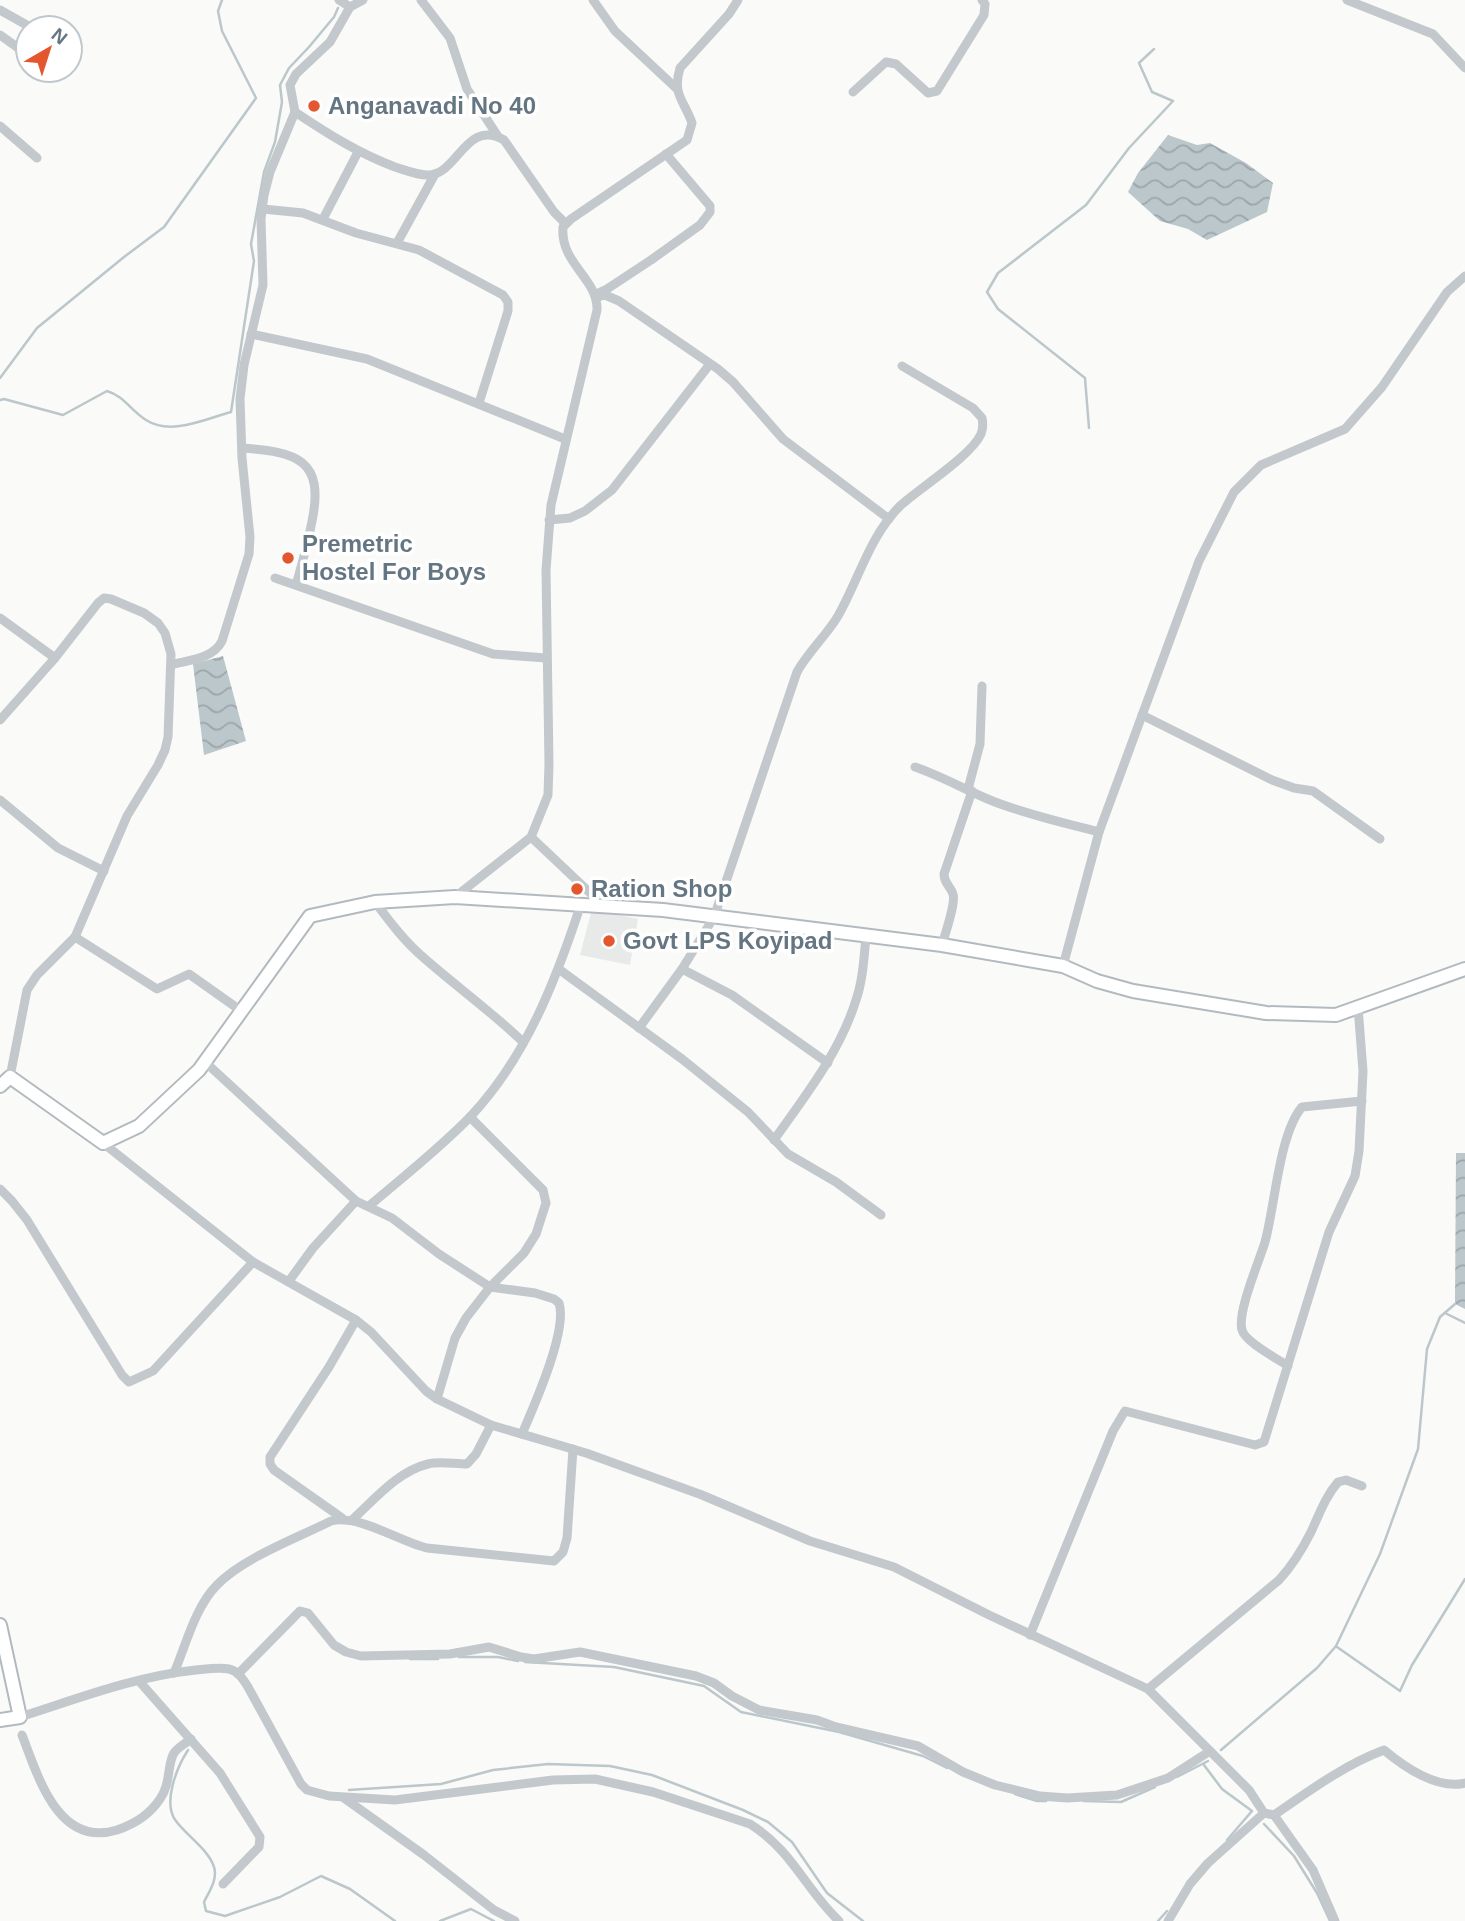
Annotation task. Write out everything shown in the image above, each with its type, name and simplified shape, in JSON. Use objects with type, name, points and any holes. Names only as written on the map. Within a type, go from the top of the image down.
[{"type":"street","points":[[339,0],[350,7]]},
{"type":"street","points":[[171,665],[217,650],[249,554],[240,399],[263,285],[263,209],[270,173],[295,112],[290,85],[296,74],[330,42],[350,7],[363,0]]},
{"type":"street","points":[[421,0],[450,38],[467,89],[497,135],[504,140],[554,212],[565,223]]},
{"type":"street","points":[[456,897],[531,837],[548,795],[546,570],[549,520],[565,439],[597,310],[595,295],[565,251],[562,236],[565,223],[687,140],[692,128],[677,88],[615,31],[593,0]]},
{"type":"street","points":[[677,88],[680,68],[729,15],[738,0]]},
{"type":"street","points":[[853,92],[886,62],[896,65],[928,93],[937,91],[984,15],[985,4],[982,0]]},
{"type":"street","points":[[1347,0],[1433,34],[1465,68]]},
{"type":"street","points":[[295,112],[358,152],[407,171],[423,175],[435,174]]},
{"type":"street","points":[[0,127],[37,158]]},
{"type":"street","points":[[397,243],[435,174],[478,136],[497,135]]},
{"type":"street","points":[[323,219],[358,152]]},
{"type":"street","points":[[595,295],[651,260],[706,219],[710,206],[666,154]]},
{"type":"street","points":[[263,209],[323,219],[356,233],[419,250],[507,299],[508,311],[479,403]]},
{"type":"street","points":[[1063,965],[1099,832],[1199,561],[1234,492],[1261,465],[1345,429],[1382,387],[1447,292],[1465,276]]},
{"type":"street","points":[[1455,284],[1465,293]]},
{"type":"street","points":[[595,295],[605,295],[619,301],[710,364],[733,383],[783,439],[888,519]]},
{"type":"street","points":[[251,334],[367,359],[565,439]]},
{"type":"street","points":[[549,520],[570,518],[585,511],[612,490],[710,364]]},
{"type":"street","points":[[639,1028],[682,969],[714,917],[797,672],[839,614],[888,519],[962,454],[982,431],[982,418],[973,408],[902,366]]},
{"type":"street","points":[[242,448],[269,450],[290,456],[309,468],[314,480],[317,499],[296,585]]},
{"type":"street","points":[[275,578],[493,654],[546,658]]},
{"type":"street","points":[[0,720],[104,598],[111,598],[144,613],[158,623],[169,644],[171,665],[165,750],[127,816],[75,937],[37,975],[27,990],[5,1081],[103,1143],[253,1262],[356,1320],[437,1399],[491,1425],[573,1449],[702,1495],[810,1541],[894,1567],[1030,1635],[1148,1689],[1249,1790],[1269,1814],[1313,1870],[1335,1921]]},
{"type":"street","points":[[0,618],[55,658]]},
{"type":"street","points":[[942,945],[954,900],[952,891],[944,880],[944,874],[970,790],[981,736],[982,686]]},
{"type":"street","points":[[1142,715],[1272,780],[1313,791],[1380,839]]},
{"type":"street","points":[[915,767],[943,776],[993,801],[1099,832]]},
{"type":"street","points":[[0,800],[58,848],[104,872]]},
{"type":"street","points":[[531,837],[604,906]]},
{"type":"street","points":[[103,1143],[139,1125],[199,1070],[310,916],[375,902],[456,897],[581,904],[942,945],[1063,965],[1097,981],[1133,991],[1266,1013],[1336,1015],[1465,969]]},
{"type":"street","points":[[375,902],[396,930],[424,958],[492,1012],[523,1042]]},
{"type":"street","points":[[369,1206],[470,1117],[512,1064],[559,970],[581,904]]},
{"type":"street","points":[[774,1140],[828,1063],[856,1001],[866,936]]},
{"type":"street","points":[[75,937],[158,989],[189,974],[240,1010]]},
{"type":"street","points":[[682,969],[732,995],[828,1063]]},
{"type":"street","points":[[559,970],[748,1112],[788,1154],[836,1182],[881,1215]]},
{"type":"street","points":[[1030,1635],[1114,1430],[1125,1411],[1260,1446],[1267,1436],[1329,1232],[1355,1176],[1363,1071],[1358,1007]]},
{"type":"street","points":[[204,1061],[356,1201],[392,1218],[439,1254],[490,1287],[517,1289],[554,1299],[559,1303],[561,1309],[548,1369],[522,1434]]},
{"type":"street","points":[[1289,1366],[1248,1340],[1241,1329],[1244,1308],[1266,1239],[1290,1130],[1302,1107],[1362,1101]]},
{"type":"street","points":[[437,1399],[455,1338],[466,1318],[490,1287],[514,1265],[536,1234],[544,1213],[546,1196],[470,1117]]},
{"type":"street","points":[[0,1189],[27,1220],[122,1375],[129,1382],[153,1371],[253,1262]]},
{"type":"street","points":[[289,1281],[313,1248],[356,1201]]},
{"type":"street","points":[[356,1320],[329,1367],[270,1457],[274,1470],[347,1519],[407,1543],[427,1548],[554,1561],[563,1552],[567,1538],[573,1449]]},
{"type":"street","points":[[174,1673],[202,1605],[216,1586],[234,1571],[331,1521],[347,1519],[400,1477],[418,1467],[435,1463],[467,1464],[476,1454],[491,1425]]},
{"type":"street","points":[[1148,1689],[1279,1580],[1292,1565],[1311,1532],[1321,1507],[1338,1482],[1346,1480],[1362,1486]]},
{"type":"street","points":[[238,1674],[300,1611],[308,1613],[334,1645],[361,1656],[450,1654],[489,1647],[534,1659],[580,1652],[696,1676],[714,1683],[759,1710],[817,1720],[836,1727],[918,1745],[963,1772],[995,1785],[1040,1796],[1067,1798],[1117,1794],[1168,1778],[1210,1751]]},
{"type":"street","points":[[0,1625],[20,1717]]},
{"type":"street","points":[[0,1720],[20,1717],[174,1673],[228,1669],[238,1674],[248,1687],[301,1784],[316,1793],[395,1800],[553,1780],[595,1779],[653,1792],[750,1824],[763,1832],[786,1853],[839,1921]]},
{"type":"street","points":[[139,1681],[220,1773],[260,1837],[259,1847],[223,1884]]},
{"type":"street","points":[[22,1735],[50,1803],[79,1828],[92,1833],[108,1833],[129,1826],[148,1814],[168,1784],[175,1751],[191,1739]]},
{"type":"street","points":[[1168,1921],[1190,1884],[1208,1863],[1269,1814],[1341,1771],[1384,1751],[1419,1775],[1445,1783],[1465,1783]]},
{"type":"street","points":[[342,1797],[416,1849],[494,1910],[515,1921]]},
{"type":"shaded area","name":"Govt LPS Koyipad","points":[[592,909],[638,919],[630,965],[580,955]]},
{"type":"water","points":[[1168,135],[1197,145],[1210,143],[1246,163],[1273,183],[1267,212],[1207,240],[1188,229],[1160,221],[1128,192],[1138,173]]},
{"type":"water","points":[[223,656],[246,741],[204,755],[193,664]]},
{"type":"water","points":[[1456,1153],[1465,1153],[1465,1309],[1455,1304]]},
{"type":"waterway","points":[[0,378],[37,328],[164,227],[256,98],[222,31],[218,11],[222,0]]},
{"type":"waterway","points":[[0,400],[63,415],[107,391],[118,396],[146,420],[166,426],[188,425],[231,412],[254,261],[251,244],[264,172],[275,142],[282,102],[280,85],[289,68],[334,17],[338,8]]},
{"type":"waterway","points":[[1089,428],[1085,378],[998,309],[987,292],[998,273],[1086,205],[1129,148],[1173,101],[1152,92],[1139,63],[1154,49]]},
{"type":"waterway","points":[[1221,1750],[1317,1668],[1336,1646],[1380,1554],[1418,1449],[1427,1349],[1440,1317],[1455,1304]]},
{"type":"waterway","points":[[1445,1313],[1465,1323]]},
{"type":"waterway","points":[[1337,1647],[1400,1691],[1412,1665],[1465,1579]]},
{"type":"waterway","points":[[459,1657],[498,1657],[518,1661]]},
{"type":"waterway","points":[[410,1659],[438,1659]]},
{"type":"waterway","points":[[525,1662],[614,1667],[704,1686],[741,1712],[839,1732],[923,1756],[947,1768]]},
{"type":"waterway","points":[[188,1750],[176,1775],[170,1805],[176,1821],[207,1855],[214,1867],[214,1881],[204,1902],[206,1911],[225,1916],[280,1897],[321,1876],[350,1889],[395,1921]]},
{"type":"waterway","points":[[1177,1777],[1208,1761]]},
{"type":"waterway","points":[[349,1790],[441,1784],[493,1770],[548,1764],[610,1766],[652,1775],[768,1822],[792,1842],[827,1893],[863,1921]]},
{"type":"waterway","points":[[1204,1765],[1222,1789],[1252,1811],[1227,1840]]},
{"type":"waterway","points":[[1084,1801],[1121,1802],[1155,1787]]},
{"type":"waterway","points":[[1015,1794],[1046,1801]]},
{"type":"waterway","points":[[1264,1824],[1294,1856],[1317,1893],[1330,1921]]},
{"type":"waterway","points":[[440,1921],[471,1909],[494,1921]]},
{"type":"waterway","points":[[1158,1921],[1167,1911]]},
{"type":"place","name":"Anganavadi No 40","points":[[314,106]]},
{"type":"place","name":"Premetric Hostel For Boys","points":[[288,558]]},
{"type":"place","name":"Ration Shop","points":[[577,889]]},
{"type":"place","name":"Govt LPS Koyipad","points":[[609,941]]}]
